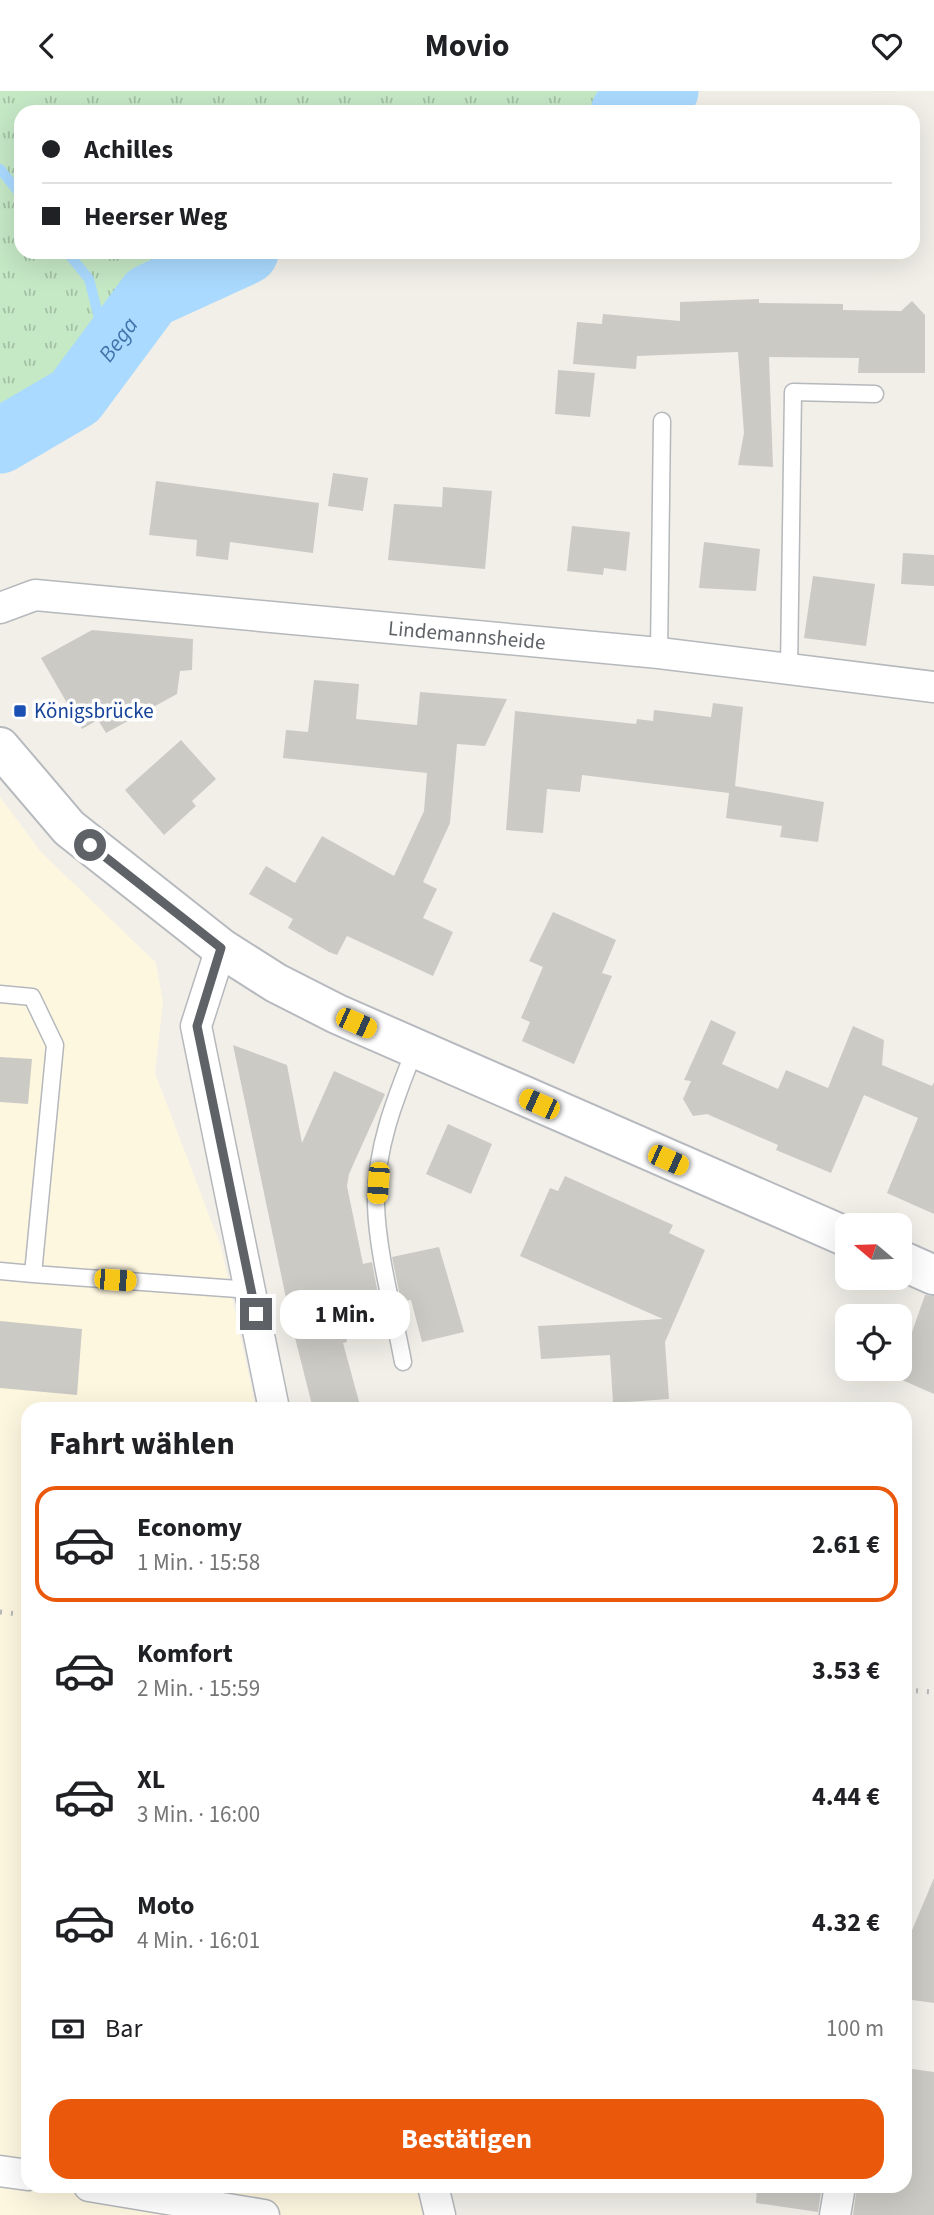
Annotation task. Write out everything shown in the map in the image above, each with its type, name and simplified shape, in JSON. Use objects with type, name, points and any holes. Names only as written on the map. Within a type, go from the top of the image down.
[{"type":"street","name":"Lindemannsheide","points":[[0,608],[35,595],[659,653],[934,687]]},
{"type":"street","points":[[0,747],[69,828],[221,948],[312,1002],[835,1232]]},
{"type":"street","points":[[221,948],[197,1026],[273,1402]]},
{"type":"street","points":[[912,1265],[934,1275]]},
{"type":"street","points":[[0,2171],[21,2174]]},
{"type":"street","points":[[131,2193],[264,2215]]},
{"type":"street","points":[[435,2193],[440,2215]]},
{"type":"street","points":[[835,2215],[839,2193]]},
{"type":"lane","points":[[789,669],[793,392],[875,394]]},
{"type":"lane","points":[[659,653],[662,422]]},
{"type":"lane","points":[[0,994],[32,997],[55,1045],[33,1274]]},
{"type":"lane","points":[[403,1362],[376,1205],[379,1162],[390,1111],[415,1049]]},
{"type":"lane","points":[[0,1271],[251,1290]]},
{"type":"shaded area","points":[[0,797],[41,852],[156,963],[163,1002],[155,1073],[221,1247],[254,1402],[21,1402],[21,2193],[420,2193],[425,2215],[0,2215]]},
{"type":"green space","points":[[0,91],[623,91],[596,105],[14,105],[14,259],[190,259],[137,283],[56,387],[0,422]]},
{"type":"building","points":[[759,299],[759,303],[843,304],[843,310],[901,311],[912,301],[925,315],[925,373],[858,373],[859,358],[769,357],[773,467],[738,465],[744,433],[738,352],[637,356],[636,369],[573,364],[577,322],[602,324],[603,314],[680,321],[680,302]]},
{"type":"building","points":[[558,370],[595,373],[590,417],[555,414]]},
{"type":"building","points":[[333,473],[368,478],[363,511],[328,506]]},
{"type":"building","points":[[156,481],[319,503],[313,553],[230,542],[228,560],[196,556],[197,540],[149,535]]},
{"type":"building","points":[[443,487],[492,491],[485,569],[388,560],[394,504],[442,507]]},
{"type":"building","points":[[572,526],[630,532],[626,571],[604,568],[603,575],[567,571]]},
{"type":"building","points":[[704,542],[760,549],[756,591],[699,588]]},
{"type":"building","points":[[903,553],[934,555],[934,586],[901,584]]},
{"type":"building","points":[[813,576],[875,584],[866,646],[804,638]]},
{"type":"building","points":[[92,630],[193,639],[192,670],[180,671],[177,694],[106,733],[98,720],[82,729],[41,658]]},
{"type":"building","points":[[314,680],[359,684],[356,719],[417,725],[420,692],[507,699],[485,746],[457,744],[450,823],[423,882],[437,889],[423,918],[453,932],[433,976],[347,936],[337,955],[329,952],[288,928],[293,919],[249,894],[266,866],[295,883],[322,836],[394,876],[424,811],[427,773],[283,758],[286,730],[308,732]]},
{"type":"building","points":[[713,703],[743,707],[735,786],[824,802],[818,842],[780,837],[782,826],[726,818],[729,793],[582,775],[580,792],[547,789],[543,833],[506,830],[515,711],[636,724],[637,719],[653,721],[654,710],[711,717]]},
{"type":"building","points":[[181,740],[216,779],[192,801],[196,806],[164,835],[125,790]]},
{"type":"building","points":[[553,912],[616,940],[602,973],[612,976],[574,1064],[522,1041],[530,1022],[521,1018],[543,967],[529,961]]},
{"type":"building","points":[[711,1020],[736,1032],[722,1064],[778,1089],[786,1070],[828,1088],[853,1026],[884,1040],[882,1065],[932,1086],[934,1082],[934,1214],[887,1193],[918,1118],[864,1095],[831,1173],[776,1150],[778,1145],[707,1114],[693,1116],[683,1099],[691,1081],[684,1080]]},
{"type":"building","points":[[233,1045],[287,1065],[302,1143],[334,1071],[385,1094],[349,1174],[347,1186],[363,1264],[372,1262],[380,1305],[342,1313],[347,1342],[343,1343],[359,1402],[311,1402],[291,1322]]},
{"type":"building","points":[[0,1057],[32,1059],[28,1104],[0,1102]]},
{"type":"building","points":[[448,1124],[492,1144],[471,1194],[426,1174]]},
{"type":"building","points":[[565,1176],[673,1225],[669,1233],[705,1250],[665,1342],[669,1399],[613,1402],[610,1355],[541,1359],[538,1326],[663,1319],[520,1256],[550,1188],[558,1191]]},
{"type":"building","points":[[439,1247],[464,1332],[422,1342],[411,1300],[401,1301],[392,1257]]},
{"type":"building","points":[[925,1295],[934,1296],[934,1394],[904,1381],[912,1381],[912,1332]]},
{"type":"building","points":[[0,1321],[82,1329],[77,1395],[0,1388]]},
{"type":"building","points":[[934,1878],[934,2003],[912,2000],[912,1930]]},
{"type":"building","points":[[912,2069],[934,2072],[934,2215],[853,2215],[856,2193],[912,2193]]},
{"type":"building","points":[[757,2193],[821,2193],[818,2212],[756,2203]]},
{"type":"waterway","name":"Bega","points":[[637,105],[666,91]]},
{"type":"waterway","points":[[0,169],[14,186]]},
{"type":"waterway","points":[[73,259],[89,279],[108,353]]},
{"type":"waterway","name":"Bega","points":[[0,441],[75,397],[150,296],[231,259]]},
{"type":"railway","points":[[0,1612],[21,1614]]},
{"type":"railway","points":[[912,1690],[934,1692]]},
{"type":"place","name":"Königsbrücke","points":[[20,711]]},
{"type":"route","points":[[90,845],[221,948],[197,1026],[256,1314]]}]
